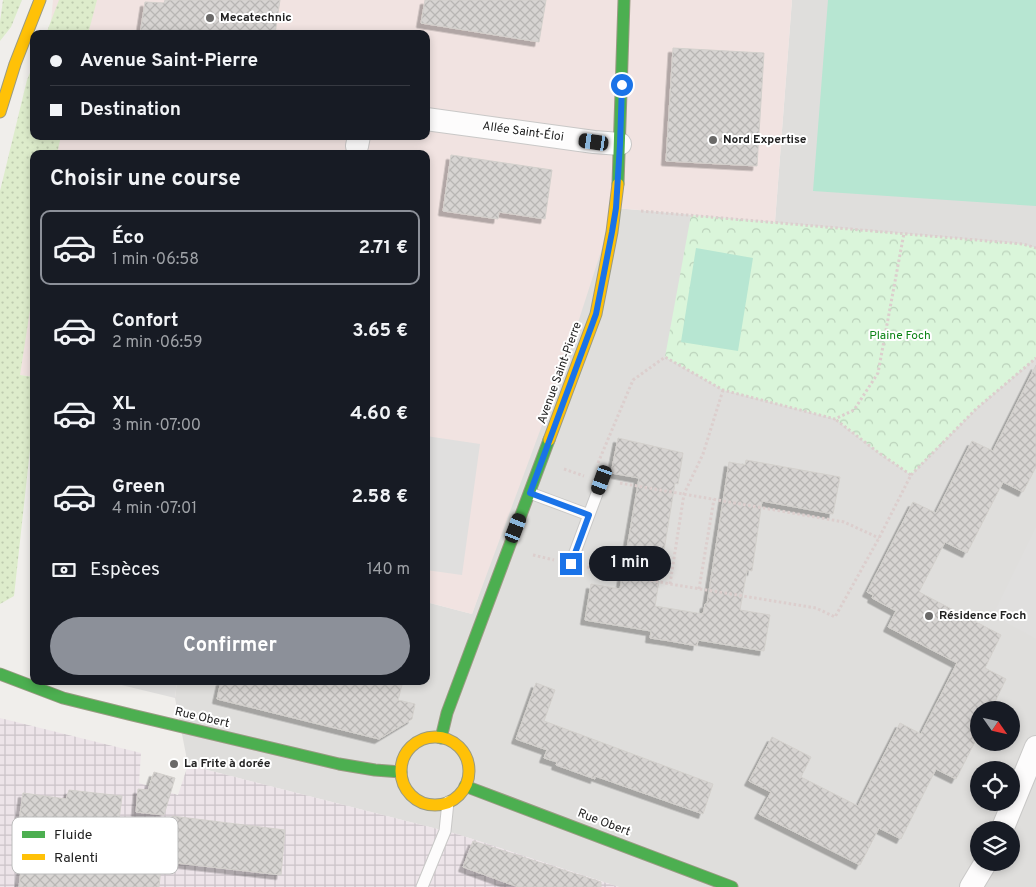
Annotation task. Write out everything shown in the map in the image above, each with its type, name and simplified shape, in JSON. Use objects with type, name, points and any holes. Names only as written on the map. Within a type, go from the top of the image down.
[{"type":"main road","points":[[0,112],[15,64],[40,0]]},
{"type":"main road","name":"Avenue Saint-Pierre","points":[[441,738],[454,694],[596,314],[616,208],[620,144],[624,0]]},
{"type":"main road","name":"Rue Obert","points":[[0,674],[63,698],[122,713],[339,764],[401,772]]},
{"type":"main road","points":[[429,738],[441,738],[453,742],[465,756],[468,768],[465,786],[458,796],[448,802],[436,805],[419,801],[406,789],[401,772],[402,760],[413,745],[429,738]]},
{"type":"main road","name":"Rue Obert","points":[[465,786],[732,887]]},
{"type":"street","name":"Allée Saint-Éloi","points":[[430,120],[620,144]]},
{"type":"street","points":[[1006,821],[1036,747]]},
{"type":"street","points":[[971,887],[981,871]]},
{"type":"street","points":[[985,887],[989,871]]},
{"type":"lane","points":[[571,564],[589,515],[597,479]]},
{"type":"lane","points":[[530,493],[589,515]]},
{"type":"lane","points":[[422,887],[445,831],[448,802]]},
{"type":"path","points":[[616,208],[904,232],[1024,244],[1036,248]]},
{"type":"path","points":[[835,419],[854,410],[878,372],[904,232]]},
{"type":"path","points":[[597,479],[633,380],[665,357],[723,390],[835,419],[878,454],[910,475]]},
{"type":"path","points":[[528,554],[670,584],[816,608],[835,617],[879,538],[910,475],[976,409],[1036,358]]},
{"type":"path","points":[[670,584],[684,494],[703,454],[723,390]]},
{"type":"path","points":[[561,469],[597,479],[844,522],[879,538]]},
{"type":"path","points":[[699,589],[714,499]]},
{"type":"shaded area","points":[[53,0],[792,0],[775,222],[615,208],[564,366],[472,614],[430,603],[430,150],[40,150],[41,140],[430,140],[430,30],[50,30]]},
{"type":"shaded area","points":[[792,0],[1036,0],[1036,887],[619,887],[457,834],[188,765],[175,698],[177,685],[430,685],[430,603],[472,614],[615,208],[775,222]]},
{"type":"shaded area","points":[[30,263],[30,376],[20,375]]},
{"type":"shaded area","points":[[430,437],[480,444],[462,575],[430,571]]},
{"type":"shaded area","points":[[1036,527],[1036,639],[993,615]]},
{"type":"shaded area","points":[[121,685],[177,685],[175,698]]},
{"type":"shaded area","points":[[0,718],[141,753],[139,783],[178,795],[188,765],[457,834],[619,887],[0,887]]},
{"type":"green space","points":[[3,0],[22,0],[11,27],[0,41],[0,22]]},
{"type":"green space","points":[[59,0],[97,0],[89,30],[48,30]]},
{"type":"green space","points":[[828,0],[1036,0],[1036,206],[813,191]]},
{"type":"green space","points":[[30,73],[30,140],[60,140],[58,150],[30,150],[30,310],[20,375],[30,376],[30,450],[14,596],[0,604],[0,191]]},
{"type":"green space","name":"Plaine Foch","points":[[691,215],[1023,244],[1036,248],[1036,358],[976,409],[911,475],[835,419],[723,390],[665,357]]},
{"type":"green space","points":[[696,248],[753,258],[738,351],[681,342]]},
{"type":"building","name":"Mecatechnic","points":[[165,0],[280,0],[276,30],[141,30],[145,2],[164,3]]},
{"type":"building","points":[[425,0],[546,0],[539,42],[421,23]]},
{"type":"building","points":[[673,48],[764,53],[757,166],[666,161]]},
{"type":"building","points":[[451,155],[552,170],[545,219],[499,212],[498,219],[443,211]]},
{"type":"building","name":"Résidence Foch","points":[[1036,365],[1036,467],[1023,492],[1003,482],[967,553],[945,542],[919,592],[1001,635],[985,668],[1006,679],[995,701],[970,701],[970,751],[956,779],[936,769],[901,839],[879,828],[860,865],[759,814],[771,792],[749,781],[772,737],[811,757],[801,777],[858,806],[900,723],[921,734],[957,663],[888,627],[896,611],[872,598],[873,595],[867,592],[913,502],[936,513],[972,441],[993,451]]},
{"type":"building","points":[[618,438],[683,453],[678,484],[675,483],[655,606],[703,614],[705,604],[707,604],[729,462],[745,465],[746,460],[840,477],[833,514],[762,501],[752,571],[747,570],[740,610],[770,615],[764,651],[698,640],[697,646],[650,638],[651,631],[585,620],[591,584],[620,589],[639,478],[611,473]]},
{"type":"building","points":[[536,683],[555,690],[544,721],[713,784],[703,814],[595,776],[595,779],[556,765],[557,762],[544,758],[547,750],[516,739]]},
{"type":"building","points":[[220,685],[402,685],[398,700],[415,704],[412,719],[379,739],[217,699]]},
{"type":"building","points":[[154,772],[175,778],[164,815],[136,812],[138,789],[148,790]]},
{"type":"building","points":[[69,790],[122,796],[119,817],[20,817],[23,793],[66,799]]},
{"type":"building","points":[[172,816],[285,830],[281,875],[178,863],[178,817]]},
{"type":"building","points":[[473,841],[601,882],[601,887],[518,887],[463,867]]},
{"type":"building","points":[[21,874],[160,874],[159,887],[19,887]]},
{"type":"traffic: fast","points":[[618,184],[624,0]]},
{"type":"traffic: fast","points":[[441,738],[447,713],[549,440]]},
{"type":"traffic: fast","points":[[0,674],[63,698],[132,715],[339,764],[401,772]]},
{"type":"traffic: fast","points":[[465,786],[732,887]]},
{"type":"traffic: slow","points":[[0,112],[15,64],[40,0]]},
{"type":"traffic: slow","points":[[549,440],[596,314],[612,232],[618,184]]},
{"type":"traffic: slow","points":[[435,737],[448,740],[459,747],[466,758],[469,771],[466,784],[459,795],[448,802],[435,805],[422,802],[411,795],[404,784],[401,771],[404,758],[411,747],[422,740],[435,737]]},
{"type":"place","name":"Mecatechnic","points":[[210,18]]},
{"type":"place","name":"Nord Expertise","points":[[713,140]]},
{"type":"place","name":"Résidence Foch","points":[[929,616]]},
{"type":"place","name":"La Frite à dorée","points":[[174,764]]},
{"type":"route","points":[[571,564],[589,515],[530,493],[596,314],[616,208],[622,85]]}]
